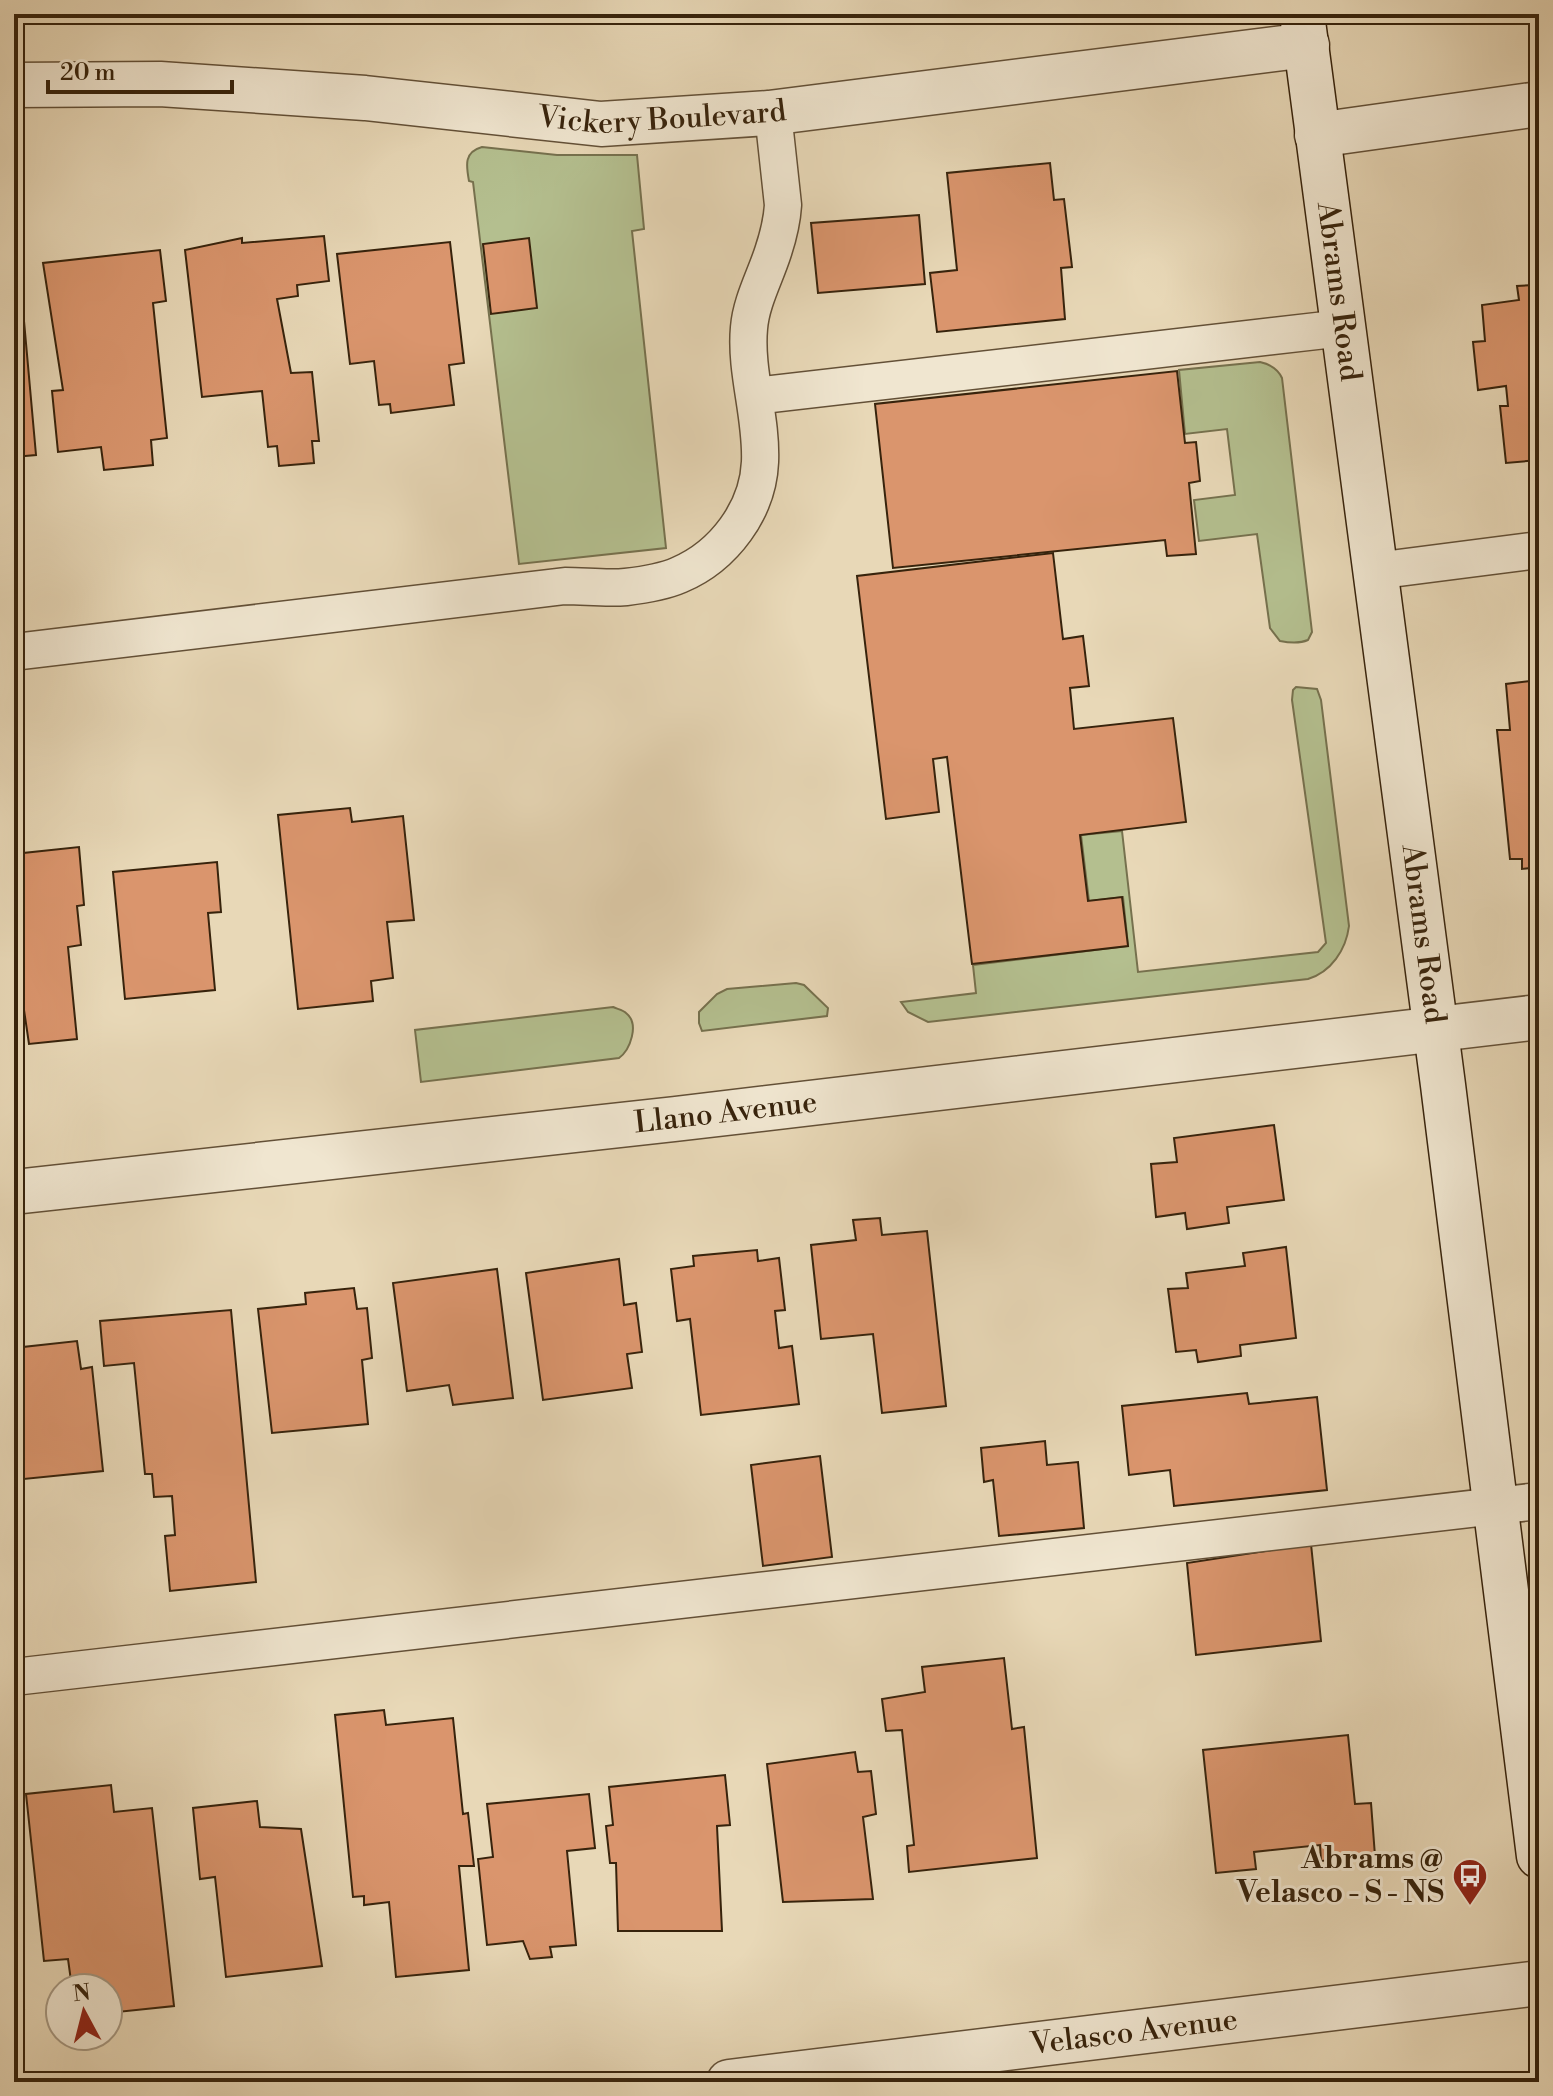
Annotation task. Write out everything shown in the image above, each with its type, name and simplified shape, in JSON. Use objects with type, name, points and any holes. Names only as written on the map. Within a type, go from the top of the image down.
[{"type":"street","name":"Vickery Boulevard","points":[[14,85],[191,86],[365,98],[601,124],[773,113],[1304,30]]},
{"type":"street","name":"Abrams Road","points":[[1304,30],[1539,1856]]},
{"type":"street","points":[[1317,135],[1539,104]]},
{"type":"street","name":"Llano Avenue","points":[[14,1192],[1539,1017]]},
{"type":"street","name":"Velasco Avenue","points":[[729,2082],[1539,1983]]},
{"type":"lane","points":[[14,652],[565,586],[622,587],[680,575],[710,557],[738,529],[753,498],[760,463],[749,328],[753,306],[778,235],[783,205],[773,113]]},
{"type":"lane","points":[[755,396],[1343,328]]},
{"type":"lane","points":[[1375,571],[1539,550]]},
{"type":"lane","points":[[14,1677],[1539,1501]]},
{"type":"green space","points":[[482,147],[557,155],[637,155],[644,229],[632,231],[666,548],[519,564],[473,182],[469,181],[467,170],[469,156]]},
{"type":"green space","points":[[1260,362],[1273,367],[1282,378],[1312,632],[1308,640],[1301,642],[1280,641],[1270,628],[1257,534],[1199,541],[1194,500],[1235,495],[1227,429],[1185,434],[1179,370]]},
{"type":"green space","points":[[1296,687],[1317,689],[1321,700],[1349,926],[1341,951],[1324,971],[1308,979],[928,1022],[908,1012],[901,1002],[976,993],[973,965],[1128,946],[1123,897],[1089,901],[1081,835],[1122,831],[1138,972],[1318,952],[1326,943],[1292,700]]},
{"type":"green space","points":[[796,983],[804,985],[828,1008],[827,1016],[702,1031],[699,1012],[717,994],[727,989]]},
{"type":"green space","points":[[613,1007],[626,1013],[633,1030],[630,1043],[619,1058],[421,1082],[415,1030]]},
{"type":"building","points":[[1050,163],[1054,200],[1064,199],[1072,267],[1061,268],[1065,319],[937,332],[930,273],[957,270],[947,173]]},
{"type":"building","points":[[919,215],[925,284],[818,293],[811,223]]},
{"type":"building","points":[[324,236],[329,281],[297,285],[298,296],[277,299],[291,373],[312,372],[319,441],[312,441],[314,463],[279,466],[277,446],[268,447],[262,391],[202,397],[185,250],[242,238],[242,243]]},
{"type":"building","points":[[529,238],[537,308],[491,314],[483,244]]},
{"type":"building","points":[[450,242],[464,363],[449,365],[454,405],[391,413],[390,404],[379,405],[374,361],[350,364],[337,254]]},
{"type":"building","points":[[160,250],[166,301],[153,303],[167,438],[151,440],[153,465],[104,470],[101,447],[58,452],[52,391],[63,390],[43,263]]},
{"type":"building","points":[[14,254],[18,254],[36,455],[14,457]]},
{"type":"building","points":[[1539,260],[1539,460],[1506,463],[1500,406],[1508,406],[1506,386],[1478,390],[1473,342],[1485,341],[1482,305],[1519,300],[1517,286],[1535,285],[1533,261]]},
{"type":"building","points":[[1177,371],[1185,443],[1196,442],[1200,481],[1189,483],[1196,554],[1167,556],[1165,540],[893,568],[875,404]]},
{"type":"building","points":[[1053,553],[1063,639],[1083,636],[1089,686],[1070,688],[1074,729],[1173,718],[1186,822],[1080,835],[1088,901],[1122,897],[1128,946],[972,964],[947,757],[933,759],[939,812],[886,819],[857,576]]},
{"type":"building","points":[[1539,680],[1539,867],[1522,869],[1522,859],[1510,859],[1497,730],[1510,730],[1506,684]]},
{"type":"building","points":[[350,808],[352,822],[403,816],[414,920],[387,922],[393,978],[371,981],[373,1001],[298,1009],[278,815]]},
{"type":"building","points":[[79,847],[84,905],[77,906],[81,945],[68,947],[77,1039],[29,1044],[24,1010],[14,1011],[14,854]]},
{"type":"building","points":[[217,862],[221,912],[208,913],[215,990],[125,999],[113,872]]},
{"type":"building","points":[[1274,1125],[1284,1200],[1227,1207],[1229,1223],[1187,1229],[1185,1213],[1156,1217],[1151,1164],[1177,1162],[1174,1138]]},
{"type":"building","points":[[880,1218],[882,1235],[927,1231],[946,1406],[882,1413],[873,1334],[821,1339],[811,1245],[856,1240],[853,1220]]},
{"type":"building","points":[[1286,1247],[1296,1338],[1240,1345],[1241,1356],[1198,1362],[1196,1350],[1176,1352],[1168,1289],[1188,1288],[1186,1273],[1245,1266],[1243,1253]]},
{"type":"building","points":[[757,1250],[758,1261],[779,1258],[785,1310],[775,1311],[779,1348],[792,1346],[799,1404],[701,1415],[690,1319],[677,1321],[671,1269],[694,1266],[693,1256]]},
{"type":"building","points":[[619,1259],[624,1305],[636,1303],[642,1352],[627,1354],[632,1388],[543,1400],[526,1273]]},
{"type":"building","points":[[497,1269],[513,1398],[453,1405],[449,1385],[407,1391],[393,1283]]},
{"type":"building","points":[[354,1288],[357,1309],[367,1308],[372,1358],[362,1360],[368,1424],[272,1433],[258,1309],[306,1304],[305,1293]]},
{"type":"building","points":[[231,1310],[256,1582],[170,1591],[165,1536],[175,1535],[172,1496],[154,1497],[152,1474],[145,1474],[134,1363],[104,1366],[100,1321]]},
{"type":"building","points":[[77,1341],[81,1369],[92,1367],[103,1471],[14,1480],[14,1348]]},
{"type":"building","points":[[1247,1393],[1249,1404],[1317,1397],[1327,1490],[1174,1506],[1170,1470],[1129,1475],[1122,1406]]},
{"type":"building","points":[[1045,1441],[1047,1465],[1078,1462],[1084,1528],[999,1536],[993,1480],[984,1482],[981,1448]]},
{"type":"building","points":[[820,1456],[832,1557],[763,1566],[751,1465]]},
{"type":"building","points":[[1311,1544],[1321,1641],[1196,1655],[1187,1563]]},
{"type":"building","points":[[1004,1658],[1012,1729],[1024,1727],[1037,1858],[909,1872],[907,1846],[914,1845],[902,1730],[886,1731],[882,1699],[925,1692],[922,1667]]},
{"type":"building","points":[[384,1710],[386,1725],[453,1718],[463,1814],[468,1813],[474,1866],[459,1866],[469,1970],[396,1977],[389,1902],[364,1905],[364,1896],[353,1897],[335,1715]]},
{"type":"building","points":[[1348,1735],[1355,1804],[1371,1803],[1375,1856],[1321,1861],[1320,1845],[1254,1852],[1256,1869],[1216,1873],[1203,1750]]},
{"type":"building","points":[[855,1752],[858,1772],[871,1771],[876,1814],[863,1817],[873,1899],[783,1902],[767,1764]]},
{"type":"building","points":[[725,1775],[730,1825],[717,1826],[722,1931],[618,1931],[616,1863],[610,1863],[606,1826],[613,1825],[609,1787]]},
{"type":"building","points":[[111,1785],[114,1812],[152,1808],[174,2006],[124,2011],[124,1972],[70,1972],[68,1959],[44,1961],[26,1794]]},
{"type":"building","points":[[589,1794],[595,1848],[567,1851],[576,1945],[550,1947],[552,1957],[530,1959],[523,1941],[487,1945],[478,1859],[493,1857],[487,1804]]},
{"type":"building","points":[[257,1801],[260,1827],[301,1829],[322,1966],[226,1977],[215,1877],[200,1879],[193,1808]]},
{"type":"building","points":[[14,1925],[24,2009],[14,2010]]},
{"type":"place","name":"Abrams @ Velasco - S - NS","points":[[1470,1907]]}]
